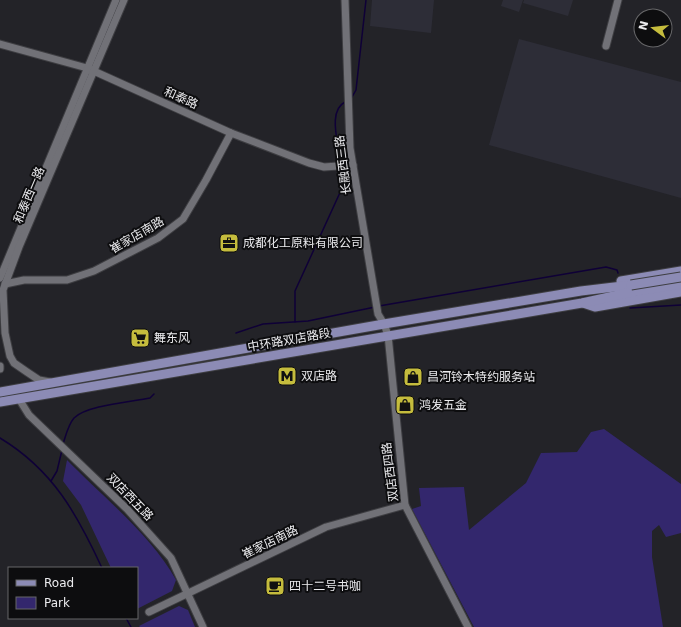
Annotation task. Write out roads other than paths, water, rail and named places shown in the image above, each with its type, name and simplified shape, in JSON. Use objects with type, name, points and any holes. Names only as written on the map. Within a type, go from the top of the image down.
[{"type":"main road","points":[[581,291],[613,282],[681,271]]},
{"type":"main road","points":[[582,303],[631,288],[681,277]]},
{"type":"main road","points":[[581,291],[681,284]]},
{"type":"main road","name":"中环路双店路段","points":[[0,392],[384,324],[581,291]]},
{"type":"main road","points":[[582,303],[595,307],[681,292]]},
{"type":"main road","name":"中环路双店路段","points":[[0,402],[582,303]]},
{"type":"street","name":"和泰西一路","points":[[54,383],[40,380],[14,363],[10,356],[5,332],[2,281],[87,68],[116,0]]},
{"type":"street","name":"和泰西一路","points":[[2,281],[19,247],[95,72],[124,0]]},
{"type":"street","name":"长融西三路","points":[[345,0],[350,148],[375,299],[378,314],[384,324]]},
{"type":"street","points":[[606,46],[618,0]]},
{"type":"street","name":"和泰路","points":[[0,44],[87,68],[231,133],[309,163],[324,167],[353,165]]},
{"type":"street","name":"崔家店南路","points":[[2,281],[67,280],[94,271],[158,238],[183,219],[231,133]]},
{"type":"street","name":"双店西四路","points":[[384,324],[388,335],[405,505],[468,627]]},
{"type":"street","name":"双店西五路","points":[[19,399],[29,415],[72,454],[127,508],[171,558],[203,627]]},
{"type":"street","name":"崔家店南路","points":[[149,612],[326,527],[405,505]]},
{"type":"waterway","points":[[352,97],[356,90],[366,0]]},
{"type":"waterway","points":[[339,153],[335,125],[337,111],[345,102]]},
{"type":"waterway","points":[[295,322],[295,291],[343,186],[343,177]]},
{"type":"waterway","points":[[379,306],[606,267],[617,270],[618,273]]},
{"type":"waterway","points":[[630,308],[681,305]]},
{"type":"waterway","points":[[236,333],[263,324],[308,321],[375,307]]},
{"type":"waterway","points":[[63,444],[70,424],[74,418],[80,414],[99,407],[150,398],[154,394]]},
{"type":"waterway","points":[[0,438],[35,464],[62,495],[83,529],[102,567]]},
{"type":"waterway","points":[[51,481],[57,471],[62,450]]},
{"type":"waterway","points":[[127,619],[131,627]]},
{"type":"place","name":"成都化工原料有限公司","points":[[229,243]]},
{"type":"place","name":"舞东风","points":[[140,338]]},
{"type":"place","name":"双店路","points":[[287,376]]},
{"type":"place","name":"昌河铃木特约服务站","points":[[413,377]]},
{"type":"place","name":"鸿发五金","points":[[405,405]]},
{"type":"place","name":"四十二号书咖","points":[[275,586]]}]
